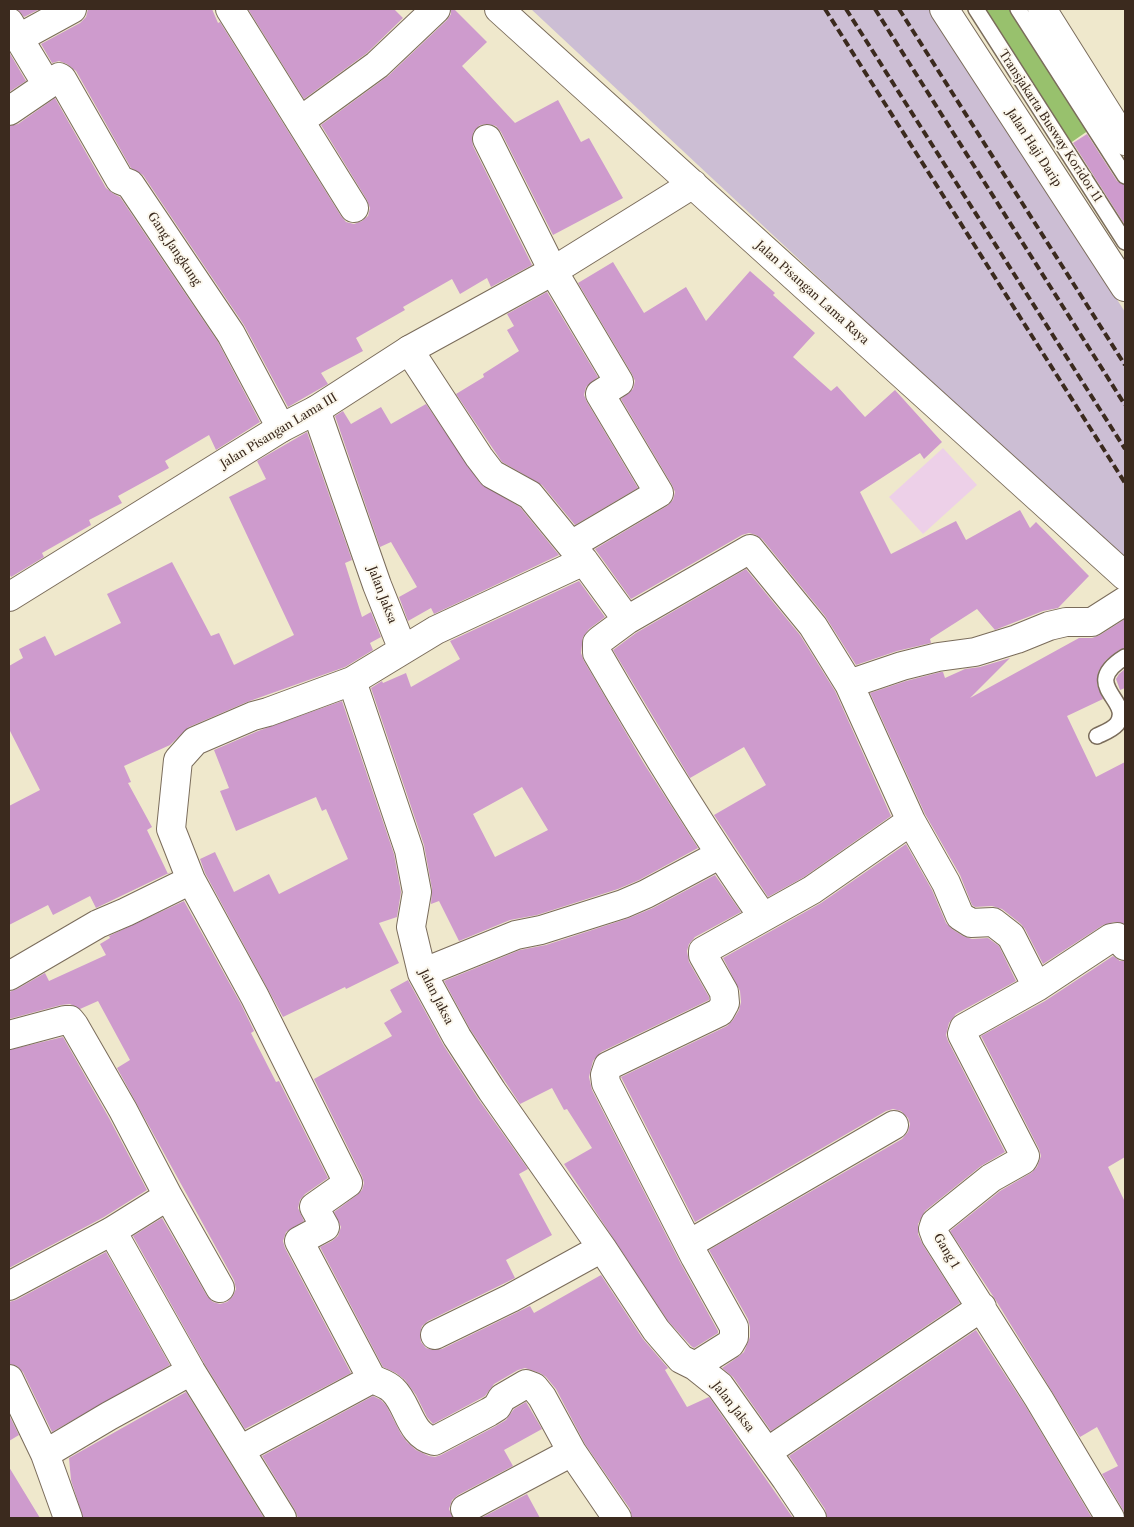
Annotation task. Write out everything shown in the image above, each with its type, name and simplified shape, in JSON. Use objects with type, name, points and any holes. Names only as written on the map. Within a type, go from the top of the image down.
[{"type":"street","points":[[14,30],[72,9]]},
{"type":"street","points":[[230,9],[354,208]]},
{"type":"street","points":[[300,121],[377,65],[436,9]]},
{"type":"street","name":"Jalan Pisangan Lama Raya","points":[[499,9],[1125,576]]},
{"type":"street","name":"Jalan Haji Darip","points":[[944,9],[1125,288]]},
{"type":"street","points":[[1042,9],[1125,140]]},
{"type":"street","name":"Gang Jangkung","points":[[14,30],[53,81],[62,78],[120,180],[130,184],[231,334],[281,428]]},
{"type":"street","points":[[9,111],[53,81]]},
{"type":"street","points":[[487,139],[553,271],[619,382],[600,394],[659,492],[578,553],[436,630],[352,681],[253,716],[195,741],[178,760],[171,829],[191,880],[255,996],[348,1183],[314,1207],[325,1227],[299,1241],[372,1379],[381,1382],[394,1391],[420,1434],[424,1438],[434,1441],[490,1412],[497,1407],[502,1398],[526,1384],[534,1387],[542,1397],[572,1452],[617,1518]]},
{"type":"street","name":"Jalan Pisangan Lama III","points":[[9,597],[281,428],[316,410],[409,350],[553,271],[693,184]]},
{"type":"street","points":[[409,350],[492,474],[530,495],[578,553],[627,620]]},
{"type":"street","name":"Jalan Jaksa","points":[[316,410],[403,650]]},
{"type":"street","points":[[762,917],[719,855],[643,732],[597,652],[597,643],[627,620],[750,549],[813,626],[849,684],[911,821],[946,882],[960,916],[971,923],[993,922],[1011,936],[1037,987],[1111,938],[1117,936],[1125,946]]},
{"type":"street","points":[[849,684],[902,666],[974,652],[1017,639],[1049,626],[1066,622],[1092,622],[1125,601]]},
{"type":"street","name":"Jalan Jaksa","points":[[352,681],[409,850],[417,892],[411,927],[422,973],[457,1037],[656,1330],[681,1359],[695,1366],[720,1386],[812,1518]]},
{"type":"street","points":[[695,1366],[730,1344],[734,1337],[734,1327],[606,1083],[605,1074],[608,1066],[720,1012],[725,1003],[724,992],[703,955],[704,951],[812,890],[911,821]]},
{"type":"street","points":[[422,973],[516,935],[541,930],[623,904],[646,894],[719,855]]},
{"type":"street","points":[[9,976],[98,924],[191,880]]},
{"type":"street","name":"Gang 1","points":[[1037,987],[964,1028],[962,1031],[1025,1156],[1023,1160],[991,1178],[935,1223],[933,1229],[936,1237],[982,1307],[1110,1518]]},
{"type":"street","points":[[9,1035],[70,1020],[123,1110],[168,1196],[220,1288]]},
{"type":"street","points":[[689,1244],[894,1125]]},
{"type":"street","points":[[9,1286],[112,1231],[168,1196]]},
{"type":"street","points":[[112,1231],[191,1371],[282,1518]]},
{"type":"street","points":[[435,1335],[511,1298],[602,1248]]},
{"type":"street","points":[[767,1452],[982,1307]]},
{"type":"street","points":[[45,1454],[191,1371]]},
{"type":"street","points":[[9,1379],[45,1454],[68,1518]]},
{"type":"street","points":[[240,1450],[372,1379]]},
{"type":"street","points":[[465,1509],[572,1452]]},
{"type":"lane","name":"Transjakarta Busway Koridor 11","points":[[976,9],[1125,242]]},
{"type":"lane","points":[[1018,9],[1125,176]]},
{"type":"lane","points":[[1097,736],[1116,726],[1120,719],[1121,710],[1106,681],[1107,672],[1113,664],[1125,656]]},
{"type":"shaded area","points":[[531,9],[932,9],[1125,312],[1125,564]]},
{"type":"shaded area","points":[[943,448],[977,485],[923,534],[889,497]]},
{"type":"green space","points":[[978,9],[1016,9],[1092,128],[1066,146]]},
{"type":"building","points":[[17,9],[40,9],[24,17]]},
{"type":"building","points":[[88,9],[212,9],[218,23],[220,22],[341,216],[346,222],[354,224],[368,216],[370,208],[321,125],[388,76],[447,20],[451,14],[451,9],[454,9],[487,42],[462,66],[515,123],[558,100],[581,142],[589,138],[623,198],[553,235],[501,132],[496,126],[480,125],[474,131],[472,138],[473,146],[532,265],[491,287],[487,278],[460,294],[452,279],[403,307],[405,310],[356,338],[363,351],[321,373],[328,384],[288,407],[244,325],[143,175],[131,168],[76,71],[59,61],[52,63],[41,44],[80,23],[86,17]]},
{"type":"building","points":[[248,9],[394,9],[403,18],[367,53],[304,99]]},
{"type":"building","points":[[9,52],[26,81],[9,92]]},
{"type":"building","points":[[55,98],[106,188],[120,197],[218,342],[260,422],[216,450],[209,435],[165,461],[169,468],[118,496],[122,503],[89,520],[91,525],[42,553],[44,557],[11,577],[9,573],[9,126],[18,124]]},
{"type":"building","points":[[1087,134],[1117,181],[1125,185],[1125,225],[1073,143]]},
{"type":"building","points":[[613,262],[644,313],[686,287],[706,321],[750,271],[815,333],[793,357],[831,391],[837,386],[865,417],[895,390],[942,442],[924,459],[920,453],[860,492],[891,554],[956,521],[966,540],[1020,510],[1030,528],[1036,522],[1089,576],[1058,608],[1043,611],[995,630],[977,609],[930,639],[931,643],[897,651],[856,665],[825,616],[762,539],[756,535],[749,533],[742,535],[631,599],[595,549],[667,506],[673,500],[675,492],[621,399],[633,389],[635,381],[632,374],[578,283]]},
{"type":"building","points":[[547,292],[598,377],[586,387],[584,395],[638,488],[575,525],[542,485],[502,462],[456,394],[484,377],[483,374],[519,351],[507,330],[514,326],[507,314]]},
{"type":"building","points":[[426,404],[480,483],[520,507],[559,555],[434,614],[431,608],[408,621],[399,597],[417,587],[391,542],[380,547],[335,416],[343,411],[351,424],[381,407],[391,424]]},
{"type":"building","points":[[307,432],[352,560],[345,563],[362,617],[371,612],[381,637],[370,643],[373,650],[345,667],[247,702],[189,727],[170,745],[124,766],[131,782],[128,783],[152,827],[147,830],[168,874],[96,908],[90,896],[53,915],[48,905],[9,925],[9,806],[40,790],[9,729],[9,666],[23,658],[19,649],[45,636],[55,656],[121,623],[107,594],[172,562],[211,636],[219,633],[234,665],[294,635],[229,497],[266,479],[257,461]]},
{"type":"building","points":[[746,569],[800,635],[835,691],[891,816],[804,877],[768,897],[714,815],[766,785],[744,747],[690,778],[613,650],[636,633]]},
{"type":"building","points":[[579,581],[605,617],[589,629],[583,637],[581,653],[584,661],[643,762],[698,848],[639,880],[618,889],[537,915],[510,920],[459,941],[439,901],[431,904],[432,889],[424,845],[371,688],[382,681],[383,683],[406,673],[411,687],[460,659],[450,641]],"holes":[[[522,787],[548,830],[495,857],[473,814]]]},
{"type":"building","points":[[1125,619],[1125,648],[1119,650],[1106,660],[1098,672],[1097,685],[1103,699],[1067,716],[1096,777],[1125,762],[1125,924],[1115,922],[1103,925],[1043,964],[1021,924],[1002,909],[992,906],[975,907],[972,905],[960,875],[925,814],[870,693],[941,672],[943,672],[945,678],[965,669],[980,667],[1010,658],[970,698],[1079,638],[1092,638],[1100,635]]},
{"type":"building","points":[[1125,669],[1125,688],[1120,690],[1116,679]]},
{"type":"building","points":[[342,701],[394,854],[401,892],[397,917],[379,923],[399,963],[283,1017],[205,873],[200,859],[215,852],[234,892],[269,874],[279,894],[348,859],[326,809],[322,811],[316,797],[236,831],[220,791],[229,788],[214,750],[258,731]]},
{"type":"building","points":[[906,844],[932,890],[946,923],[963,936],[972,939],[988,938],[999,946],[1016,981],[956,1014],[949,1023],[946,1035],[1005,1152],[981,1166],[925,1211],[918,1224],[918,1234],[923,1245],[960,1303],[771,1431],[733,1377],[722,1368],[744,1352],[750,1337],[750,1327],[748,1319],[709,1250],[902,1139],[908,1132],[910,1124],[908,1118],[901,1111],[893,1109],[886,1111],[695,1222],[621,1077],[727,1026],[739,1010],[741,1002],[740,991],[723,958],[821,903]]},
{"type":"building","points":[[715,875],[741,912],[695,937],[689,944],[687,951],[689,962],[709,1000],[601,1052],[593,1061],[589,1077],[592,1090],[681,1264],[718,1331],[718,1333],[694,1348],[668,1321],[564,1164],[592,1148],[567,1109],[564,1110],[552,1088],[520,1104],[470,1029],[444,981],[520,950],[546,945],[629,918],[653,908]]},
{"type":"building","points":[[184,901],[241,1004],[254,1031],[251,1033],[276,1082],[279,1081],[328,1178],[305,1194],[300,1200],[298,1208],[304,1221],[286,1232],[283,1241],[351,1373],[245,1429],[204,1363],[133,1236],[162,1218],[207,1296],[213,1302],[220,1304],[227,1302],[233,1296],[236,1289],[234,1280],[117,1068],[130,1060],[98,1001],[80,1009],[70,1004],[61,1005],[9,1019],[9,992],[45,973],[49,981],[106,955],[100,944],[110,938],[109,936]]},
{"type":"building","points":[[1113,956],[1120,961],[1125,961],[1125,1157],[1108,1167],[1125,1202],[1125,1516],[1102,1474],[1118,1466],[1097,1427],[1080,1437],[995,1299],[950,1231],[1000,1191],[1031,1173],[1037,1167],[1041,1156],[981,1036],[1045,1001]]},
{"type":"building","points":[[408,980],[444,1046],[479,1100],[528,1169],[519,1174],[552,1235],[506,1260],[515,1278],[428,1321],[422,1326],[420,1333],[421,1342],[426,1348],[433,1350],[442,1349],[530,1306],[534,1313],[601,1275],[643,1339],[668,1368],[665,1370],[687,1407],[709,1397],[793,1518],[632,1518],[630,1509],[585,1444],[556,1389],[540,1373],[525,1368],[518,1370],[494,1384],[485,1396],[433,1424],[405,1380],[383,1367],[320,1247],[338,1236],[341,1227],[334,1212],[357,1195],[362,1190],[364,1183],[314,1079],[392,1036],[384,1023],[402,1012],[390,990]]},
{"type":"building","points":[[63,1037],[147,1190],[104,1217],[9,1268],[9,1050]]},
{"type":"building","points":[[106,1252],[170,1365],[52,1432],[23,1372],[17,1366],[9,1364],[9,1302]]},
{"type":"building","points":[[976,1330],[1026,1407],[1092,1518],[827,1518],[825,1509],[789,1456]]},
{"type":"building","points":[[186,1392],[264,1518],[83,1518],[71,1480],[69,1458]]},
{"type":"building","points":[[373,1396],[386,1405],[407,1442],[416,1450],[429,1456],[441,1455],[496,1426],[506,1420],[514,1409],[526,1402],[542,1429],[504,1450],[513,1466],[452,1500],[449,1509],[453,1518],[298,1518],[262,1456]]},
{"type":"building","points":[[9,1415],[19,1435],[9,1441]]},
{"type":"building","points":[[9,1467],[40,1518],[9,1518]]},
{"type":"building","points":[[527,1494],[540,1518],[481,1518]]},
{"type":"railway","points":[[825,9],[1125,483]]},
{"type":"railway","points":[[846,9],[1125,449]]},
{"type":"railway","points":[[875,9],[1125,405]]},
{"type":"railway","points":[[899,9],[1125,365]]}]
